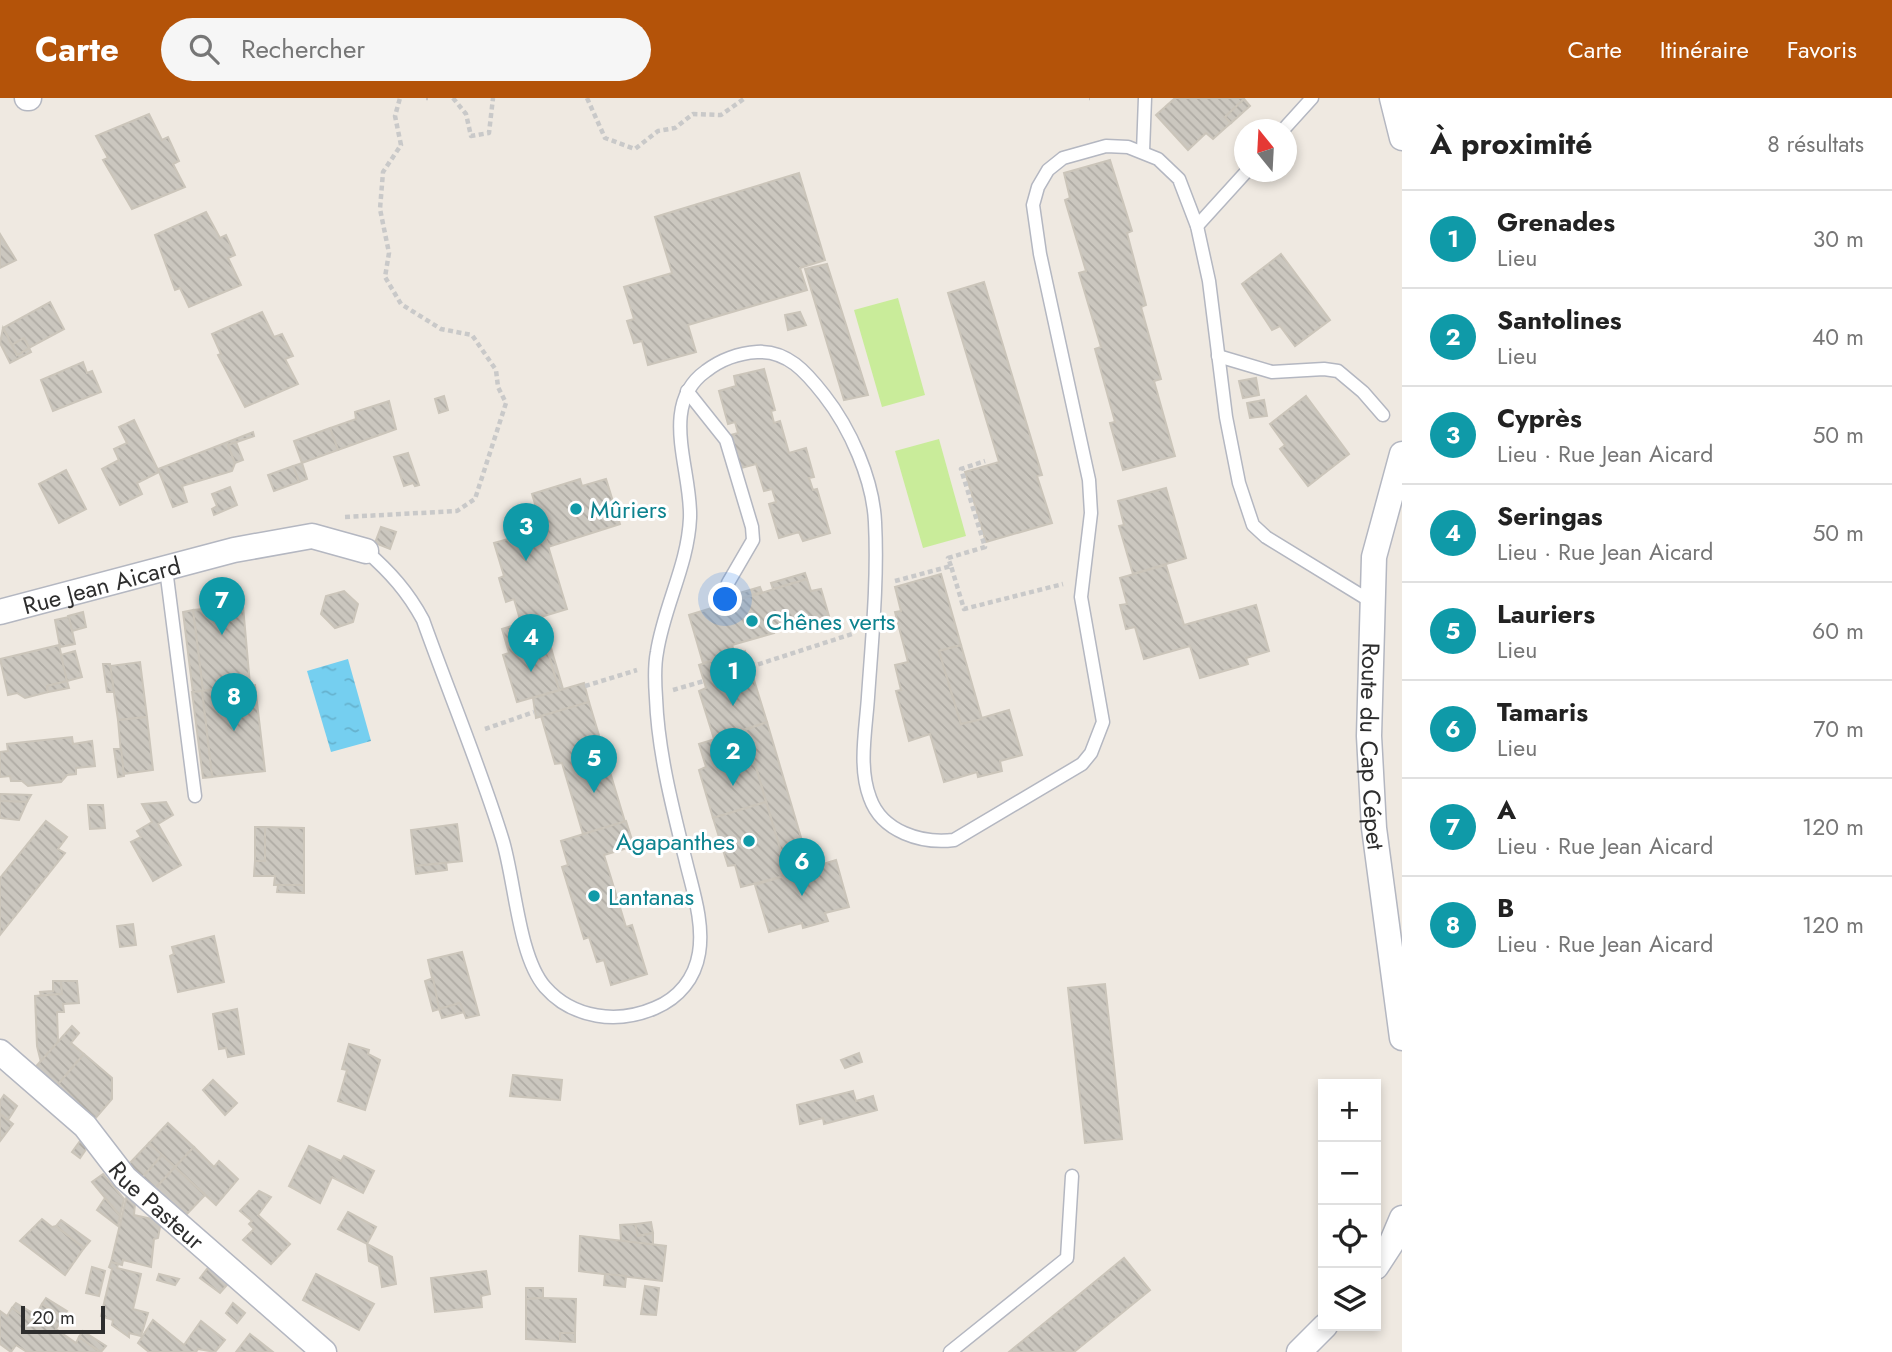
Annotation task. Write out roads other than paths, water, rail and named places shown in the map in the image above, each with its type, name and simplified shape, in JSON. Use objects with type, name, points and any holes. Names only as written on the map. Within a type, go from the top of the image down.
[{"type":"street","points":[[1392,98],[1402,138]]},
{"type":"street","name":"Route du Cap Cépet","points":[[1402,454],[1374,557],[1369,736],[1374,828],[1402,1038]]},
{"type":"street","name":"Rue Jean Aicard","points":[[0,612],[234,550],[312,536],[366,551]]},
{"type":"street","name":"Rue Pasteur","points":[[0,1052],[85,1126],[125,1178],[324,1352]]},
{"type":"street","points":[[1381,1259],[1402,1218]]},
{"type":"street","points":[[1299,1352],[1320,1331]]},
{"type":"lane","points":[[1143,152],[1145,98]]},
{"type":"lane","points":[[1293,119],[1312,98]]},
{"type":"lane","points":[[366,551],[411,597],[423,620],[503,840],[536,975],[553,996],[577,1010],[604,1018],[644,1012],[674,998],[687,985],[699,954],[699,919],[666,768],[656,695],[656,664],[664,621],[690,536],[691,503],[680,420],[687,391],[711,367],[742,354],[775,353],[803,371],[830,402],[866,478],[875,523],[873,628],[864,758],[871,803],[885,820],[905,834],[938,842],[954,840],[1082,764],[1091,753],[1103,722],[1103,709],[1083,617],[1082,579],[1091,513],[1089,480],[1040,254],[1033,205],[1038,187],[1048,170],[1063,158],[1106,146],[1143,152],[1158,159],[1179,178],[1196,226],[1209,281],[1226,417],[1239,483],[1253,525],[1266,537],[1372,602]]},
{"type":"lane","points":[[1196,226],[1237,182]]},
{"type":"lane","points":[[1218,356],[1272,372],[1324,369],[1338,371],[1363,392],[1383,415]]},
{"type":"lane","points":[[687,391],[726,440],[752,527],[752,540],[728,583]]},
{"type":"lane","points":[[166,569],[195,796]]},
{"type":"lane","points":[[950,1352],[1068,1258],[1072,1175]]},
{"type":"water","points":[[348,659],[371,741],[331,752],[307,671]]},
{"type":"place","name":"Mûriers","points":[[576,509]]},
{"type":"place","name":"Cyprès","points":[[526,561]]},
{"type":"place","name":"Chênes verts","points":[[752,621]]},
{"type":"place","name":"A","points":[[222,635]]},
{"type":"place","name":"Seringas","points":[[531,672]]},
{"type":"place","name":"Grenades","points":[[733,706]]},
{"type":"place","name":"B","points":[[234,731]]},
{"type":"place","name":"Santolines","points":[[733,786]]},
{"type":"place","name":"Lauriers","points":[[594,793]]},
{"type":"place","name":"Agapanthes","points":[[749,841]]},
{"type":"place","name":"Lantanas","points":[[594,896]]},
{"type":"place","name":"Tamaris","points":[[802,896]]}]
